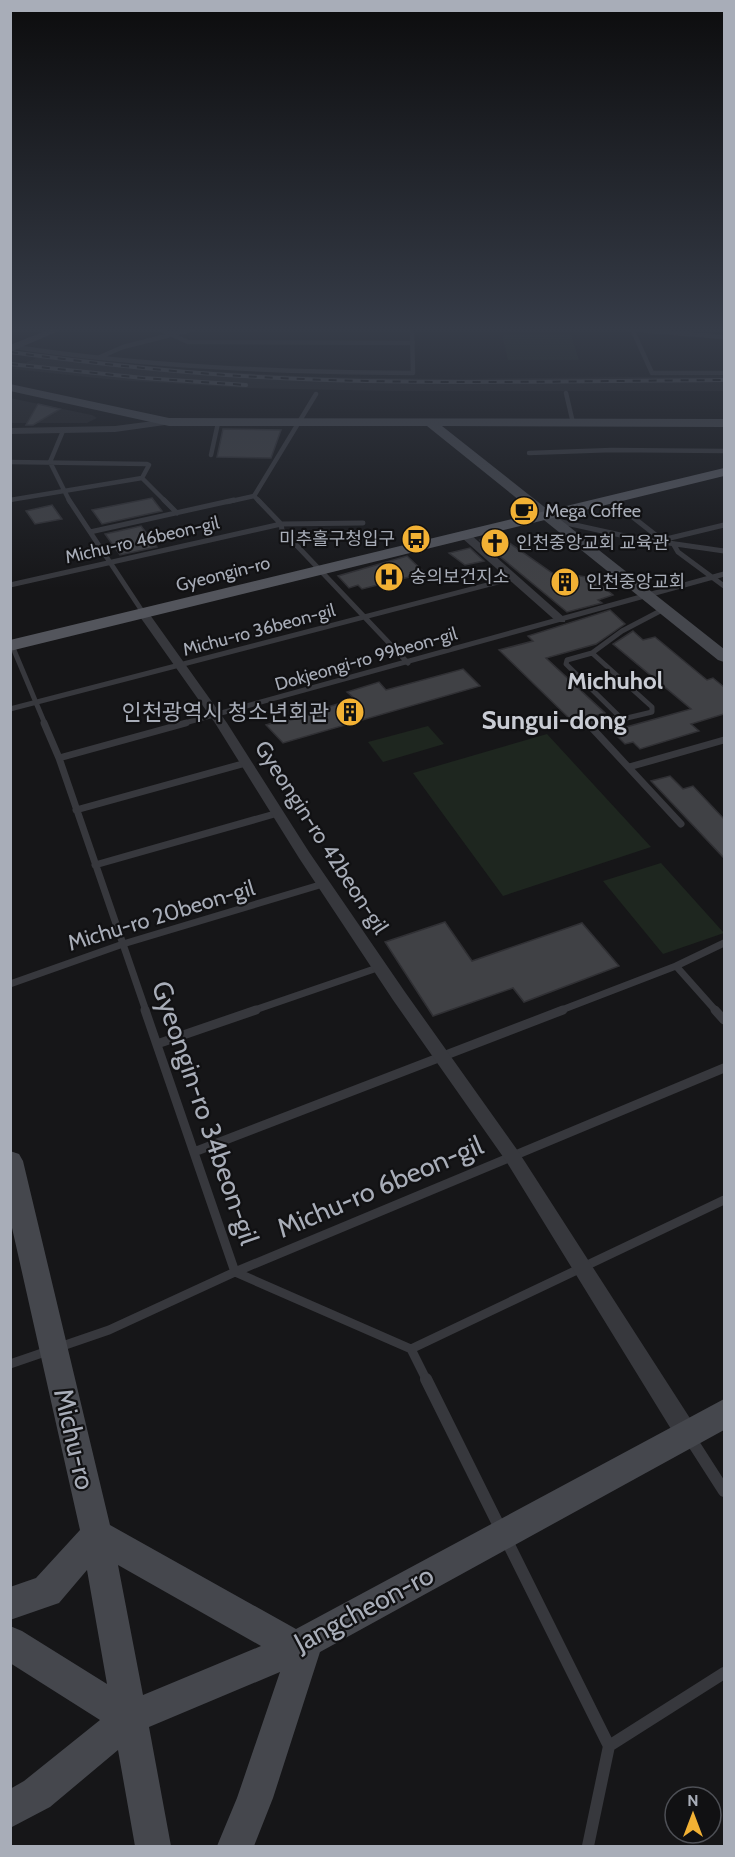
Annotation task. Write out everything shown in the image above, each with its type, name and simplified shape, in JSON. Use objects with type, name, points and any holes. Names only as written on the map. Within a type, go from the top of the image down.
[{"type":"main road","points":[[140,416],[169,422],[218,423],[724,423]]},
{"type":"main road","points":[[429,422],[724,657]]},
{"type":"main road","name":"Gyeongin-ro","points":[[11,644],[548,517],[724,472]]},
{"type":"main road","name":"Michu-ro","points":[[10,1161],[97,1535],[153,1846]]},
{"type":"main road","name":"Jangcheon-ro","points":[[10,1810],[37,1794],[129,1718],[216,1683],[302,1644],[724,1414]]},
{"type":"main road","points":[[10,1604],[47,1591],[97,1535],[302,1644],[255,1798],[236,1846]]},
{"type":"main road","points":[[10,1643],[129,1718]]},
{"type":"street","points":[[10,431],[115,429],[169,422]]},
{"type":"street","points":[[466,536],[561,620]]},
{"type":"street","name":"Gyeongin-ro 42beon-gil","points":[[144,614],[216,716],[323,884],[513,1156],[687,1434]]},
{"type":"lane","points":[[90,532],[254,496],[303,416]]},
{"type":"lane","points":[[571,416],[573,423]]},
{"type":"lane","points":[[212,455],[218,423]]},
{"type":"lane","points":[[63,431],[50,462],[63,491],[144,614]]},
{"type":"lane","points":[[529,453],[612,450],[724,451]]},
{"type":"lane","points":[[10,462],[148,465],[142,478]]},
{"type":"lane","points":[[142,478],[177,513]]},
{"type":"lane","points":[[10,500],[142,478]]},
{"type":"lane","points":[[254,496],[281,524],[282,530],[408,663]]},
{"type":"lane","points":[[610,500],[661,541]]},
{"type":"lane","points":[[548,517],[674,545],[724,551]]},
{"type":"lane","name":"Michu-ro 46beon-gil","points":[[10,585],[281,524],[363,524]]},
{"type":"lane","points":[[661,541],[724,525]]},
{"type":"lane","points":[[674,545],[678,552],[724,586]]},
{"type":"lane","name":"Dokjeongi-ro 99beon-gil","points":[[58,758],[724,574]]},
{"type":"lane","name":"Michu-ro 36beon-gil","points":[[10,709],[514,578]]},
{"type":"lane","points":[[620,717],[566,664],[567,660],[592,653],[622,631],[664,609]]},
{"type":"lane","name":"Gyeongin-ro 34beon-gil","points":[[11,644],[58,758],[236,1272],[411,1349]]},
{"type":"lane","points":[[592,653],[652,707],[652,712],[593,724],[592,728],[681,824]]},
{"type":"lane","points":[[628,767],[724,740]]},
{"type":"lane","points":[[76,810],[246,763]]},
{"type":"lane","points":[[95,865],[278,813]]},
{"type":"lane","name":"Michu-ro 20beon-gil","points":[[10,984],[123,944],[323,884]]},
{"type":"lane","points":[[194,1152],[676,966],[724,943]]},
{"type":"lane","points":[[676,966],[724,1020]]},
{"type":"lane","name":"Gyeongin-ro 42beon-gil","points":[[157,1044],[380,967]]},
{"type":"lane","name":"Michu-ro 6beon-gil","points":[[10,1364],[109,1330],[236,1272],[724,1068]]},
{"type":"lane","points":[[588,1846],[609,1746],[411,1349],[724,1200]]},
{"type":"lane","points":[[687,1434],[724,1491]]},
{"type":"lane","points":[[609,1746],[724,1673]]},
{"type":"shaded area","points":[[11,416],[93,416],[97,418],[87,423],[11,423]]},
{"type":"shaded area","points":[[428,726],[444,744],[383,762],[368,742]]},
{"type":"shaded area","points":[[547,734],[651,847],[503,896],[413,773]]},
{"type":"shaded area","points":[[661,863],[724,933],[663,954],[603,881]]},
{"type":"building","points":[[31,416],[49,416],[33,425],[26,425]]},
{"type":"building","points":[[223,429],[281,430],[271,458],[217,457]]},
{"type":"building","points":[[152,498],[162,511],[102,524],[92,510]]},
{"type":"building","points":[[52,505],[62,519],[35,524],[26,511]]},
{"type":"building","points":[[141,526],[157,547],[120,555],[105,534]]},
{"type":"building","name":"인천중앙교회","points":[[498,535],[558,577],[568,574],[592,578],[613,595],[598,600],[602,603],[567,612],[480,540]]},
{"type":"building","points":[[470,548],[484,561],[465,565],[449,553]]},
{"type":"building","points":[[407,556],[425,573],[362,589],[358,585],[349,588],[338,576]]},
{"type":"building","points":[[610,610],[625,624],[596,644],[546,658],[605,713],[573,722],[499,650],[533,641],[528,636]]},
{"type":"building","points":[[633,631],[643,640],[655,637],[707,680],[713,678],[724,687],[724,714],[691,724],[699,731],[640,749],[633,742],[625,744],[612,731],[691,709],[613,644]]},
{"type":"building","name":"인천광역시 청소년회관","points":[[463,669],[480,686],[283,743],[266,725],[355,699],[347,692],[379,682],[386,690]]},
{"type":"building","points":[[670,776],[683,789],[693,786],[724,819],[724,858],[651,781]]},
{"type":"building","points":[[445,922],[472,961],[582,923],[619,966],[524,1002],[513,988],[433,1016],[385,942]]},
{"type":"place","name":"Mega Coffee","points":[[524,511]]},
{"type":"place","name":"미추홀구청입구","points":[[416,539]]},
{"type":"place","name":"인천중앙교회 교육관","points":[[495,543]]},
{"type":"place","name":"숭의보건지소","points":[[389,577]]},
{"type":"place","name":"인천중앙교회","points":[[565,582]]},
{"type":"place","name":"인천광역시 청소년회관","points":[[350,712]]},
{"type":"district","name":"Michuhol","points":[[615,681]]},
{"type":"district","name":"Sungui-dong","points":[[554,720]]}]
